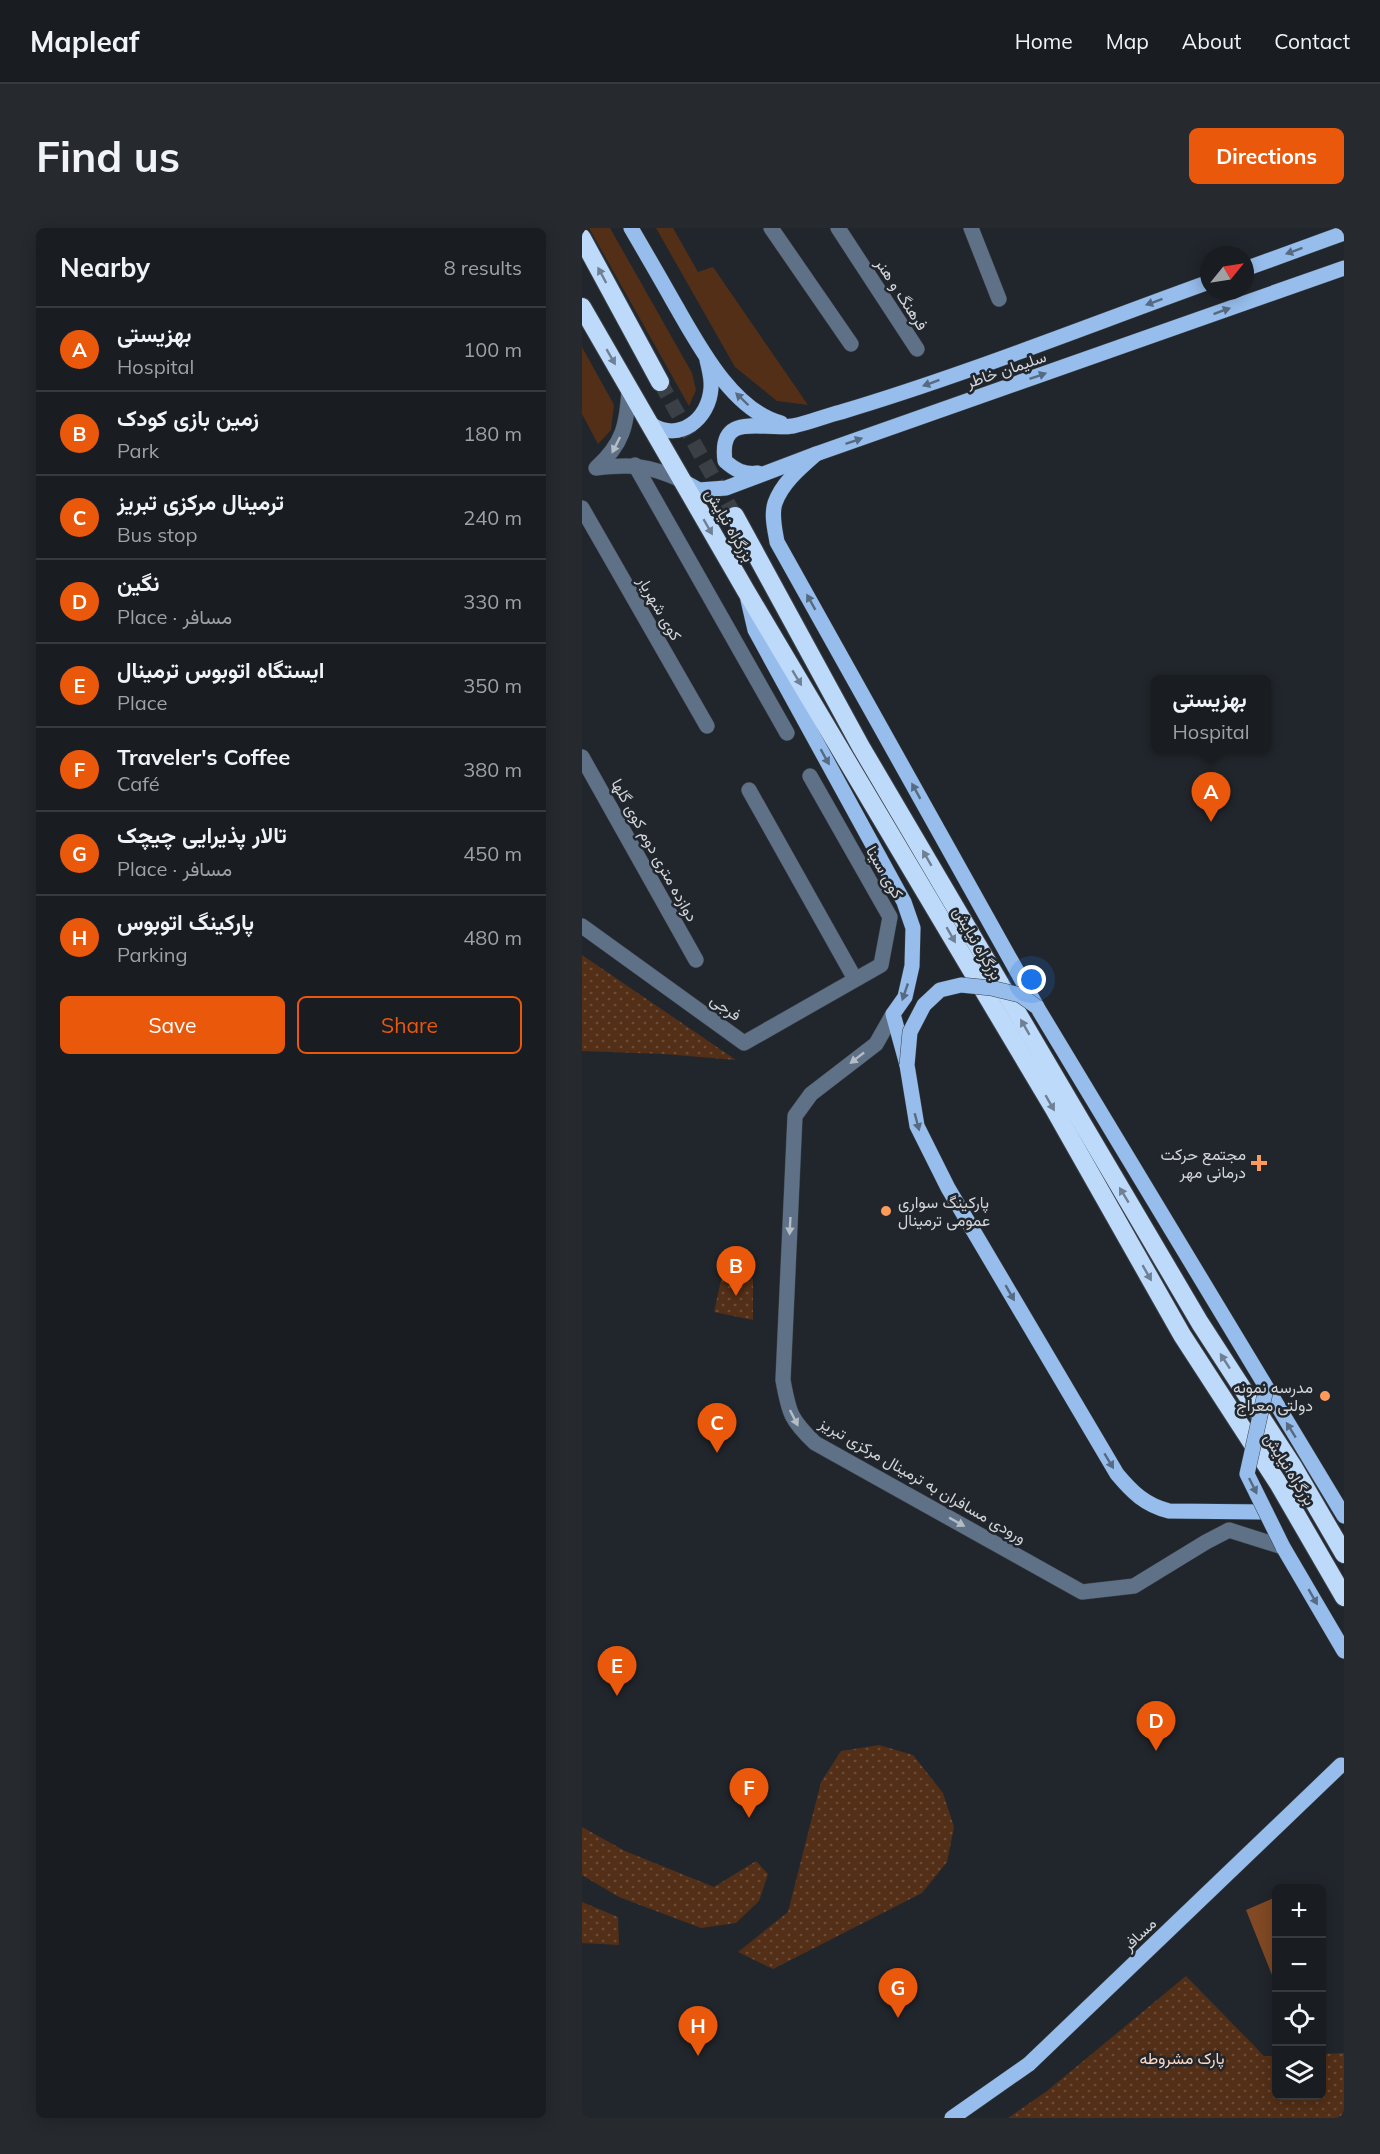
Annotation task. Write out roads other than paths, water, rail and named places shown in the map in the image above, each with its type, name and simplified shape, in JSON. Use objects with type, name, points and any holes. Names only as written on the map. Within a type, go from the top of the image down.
[{"type":"highway","points":[[582,238],[660,382]]},
{"type":"highway","name":"بزرگراه نیایش","points":[[582,307],[746,591],[1054,1109],[1182,1335],[1278,1483],[1344,1597]]},
{"type":"highway","name":"بزرگراه نیایش","points":[[735,516],[861,747],[1200,1323],[1294,1468],[1344,1554]]},
{"type":"main road","points":[[631,228],[707,359],[751,408],[773,421],[793,426]]},
{"type":"main road","points":[[1254,266],[1344,233]]},
{"type":"main road","name":"سلیمان خاطر","points":[[681,480],[692,488],[711,490],[726,488],[816,454],[1344,268]]},
{"type":"main road","name":"سلیمان خاطر","points":[[773,470],[744,474],[724,462],[723,450],[729,433],[738,427],[793,426],[897,395],[1200,285]]},
{"type":"main road","points":[[652,426],[664,432],[678,431],[693,424],[702,414],[711,387],[707,359]]},
{"type":"main road","name":"بزرگراه نیایش","points":[[816,454],[795,472],[775,504],[773,516],[777,542],[1037,1007],[1344,1516]]},
{"type":"main road","points":[[746,591],[755,630],[904,902],[913,928],[912,966],[904,997],[893,1014],[907,1065],[917,1126],[948,1188],[1117,1474],[1134,1495],[1157,1508],[1169,1511],[1266,1512]]},
{"type":"main road","points":[[907,1065],[910,1032],[924,1005],[940,990],[961,985],[991,988],[1020,995],[1037,1007]]},
{"type":"main road","points":[[1266,1389],[1247,1474],[1283,1547],[1344,1651]]},
{"type":"main road","name":"مسافر","points":[[952,2118],[1029,2064],[1343,1763]]},
{"type":"street","points":[[771,228],[851,344]]},
{"type":"street","name":"فرهنگ و هنر","points":[[838,228],[917,349]]},
{"type":"street","points":[[971,228],[999,300]]},
{"type":"street","points":[[582,476],[611,455],[620,440],[628,416],[629,389]]},
{"type":"street","points":[[596,468],[635,465],[660,471],[681,480]]},
{"type":"street","points":[[635,465],[787,733]]},
{"type":"street","name":"کوی شهریار","points":[[582,508],[707,726]]},
{"type":"street","name":"دوازده متری دوم کوی گلها","points":[[582,758],[696,960]]},
{"type":"street","name":"کوی سینا","points":[[810,776],[890,917],[881,966],[855,979]]},
{"type":"street","points":[[749,790],[855,979]]},
{"type":"street","name":"فرجی","points":[[582,926],[744,1042],[855,979]]},
{"type":"street","name":"ورودی مسافران به ترمینال مرکزی تبریز","points":[[893,1014],[876,1044],[811,1094],[795,1116],[783,1380],[795,1424],[815,1443],[1082,1592],[1134,1586],[1229,1530],[1283,1547]]},
{"type":"tunnel","points":[[660,382],[735,516]]},
{"type":"place","name":"بهزیستی","points":[[1211,822]]},
{"type":"place","name":"مجتمع حرکت درمانی مهر","points":[[1259,1163]]},
{"type":"place","name":"پارکینگ سواری عمومی ترمینال","points":[[886,1211]]},
{"type":"place","name":"زمین بازی کودک","points":[[736,1296]]},
{"type":"place","name":"مدرسه نمونه دولتی معراج","points":[[1325,1396]]},
{"type":"place","name":"ترمینال مرکزی تبریز","points":[[717,1453]]},
{"type":"place","name":"ایستگاه اتوبوس ترمینال","points":[[617,1696]]},
{"type":"place","name":"نگین","points":[[1156,1751]]},
{"type":"place","name":"Traveler's Coffee","points":[[749,1818]]},
{"type":"place","name":"تالار پذیرایی چیچک","points":[[898,2018]]},
{"type":"place","name":"پارکینگ اتوبوس","points":[[698,2056]]},
{"type":"park label","name":"پارک مشروطه","points":[[1182,2058]]}]
